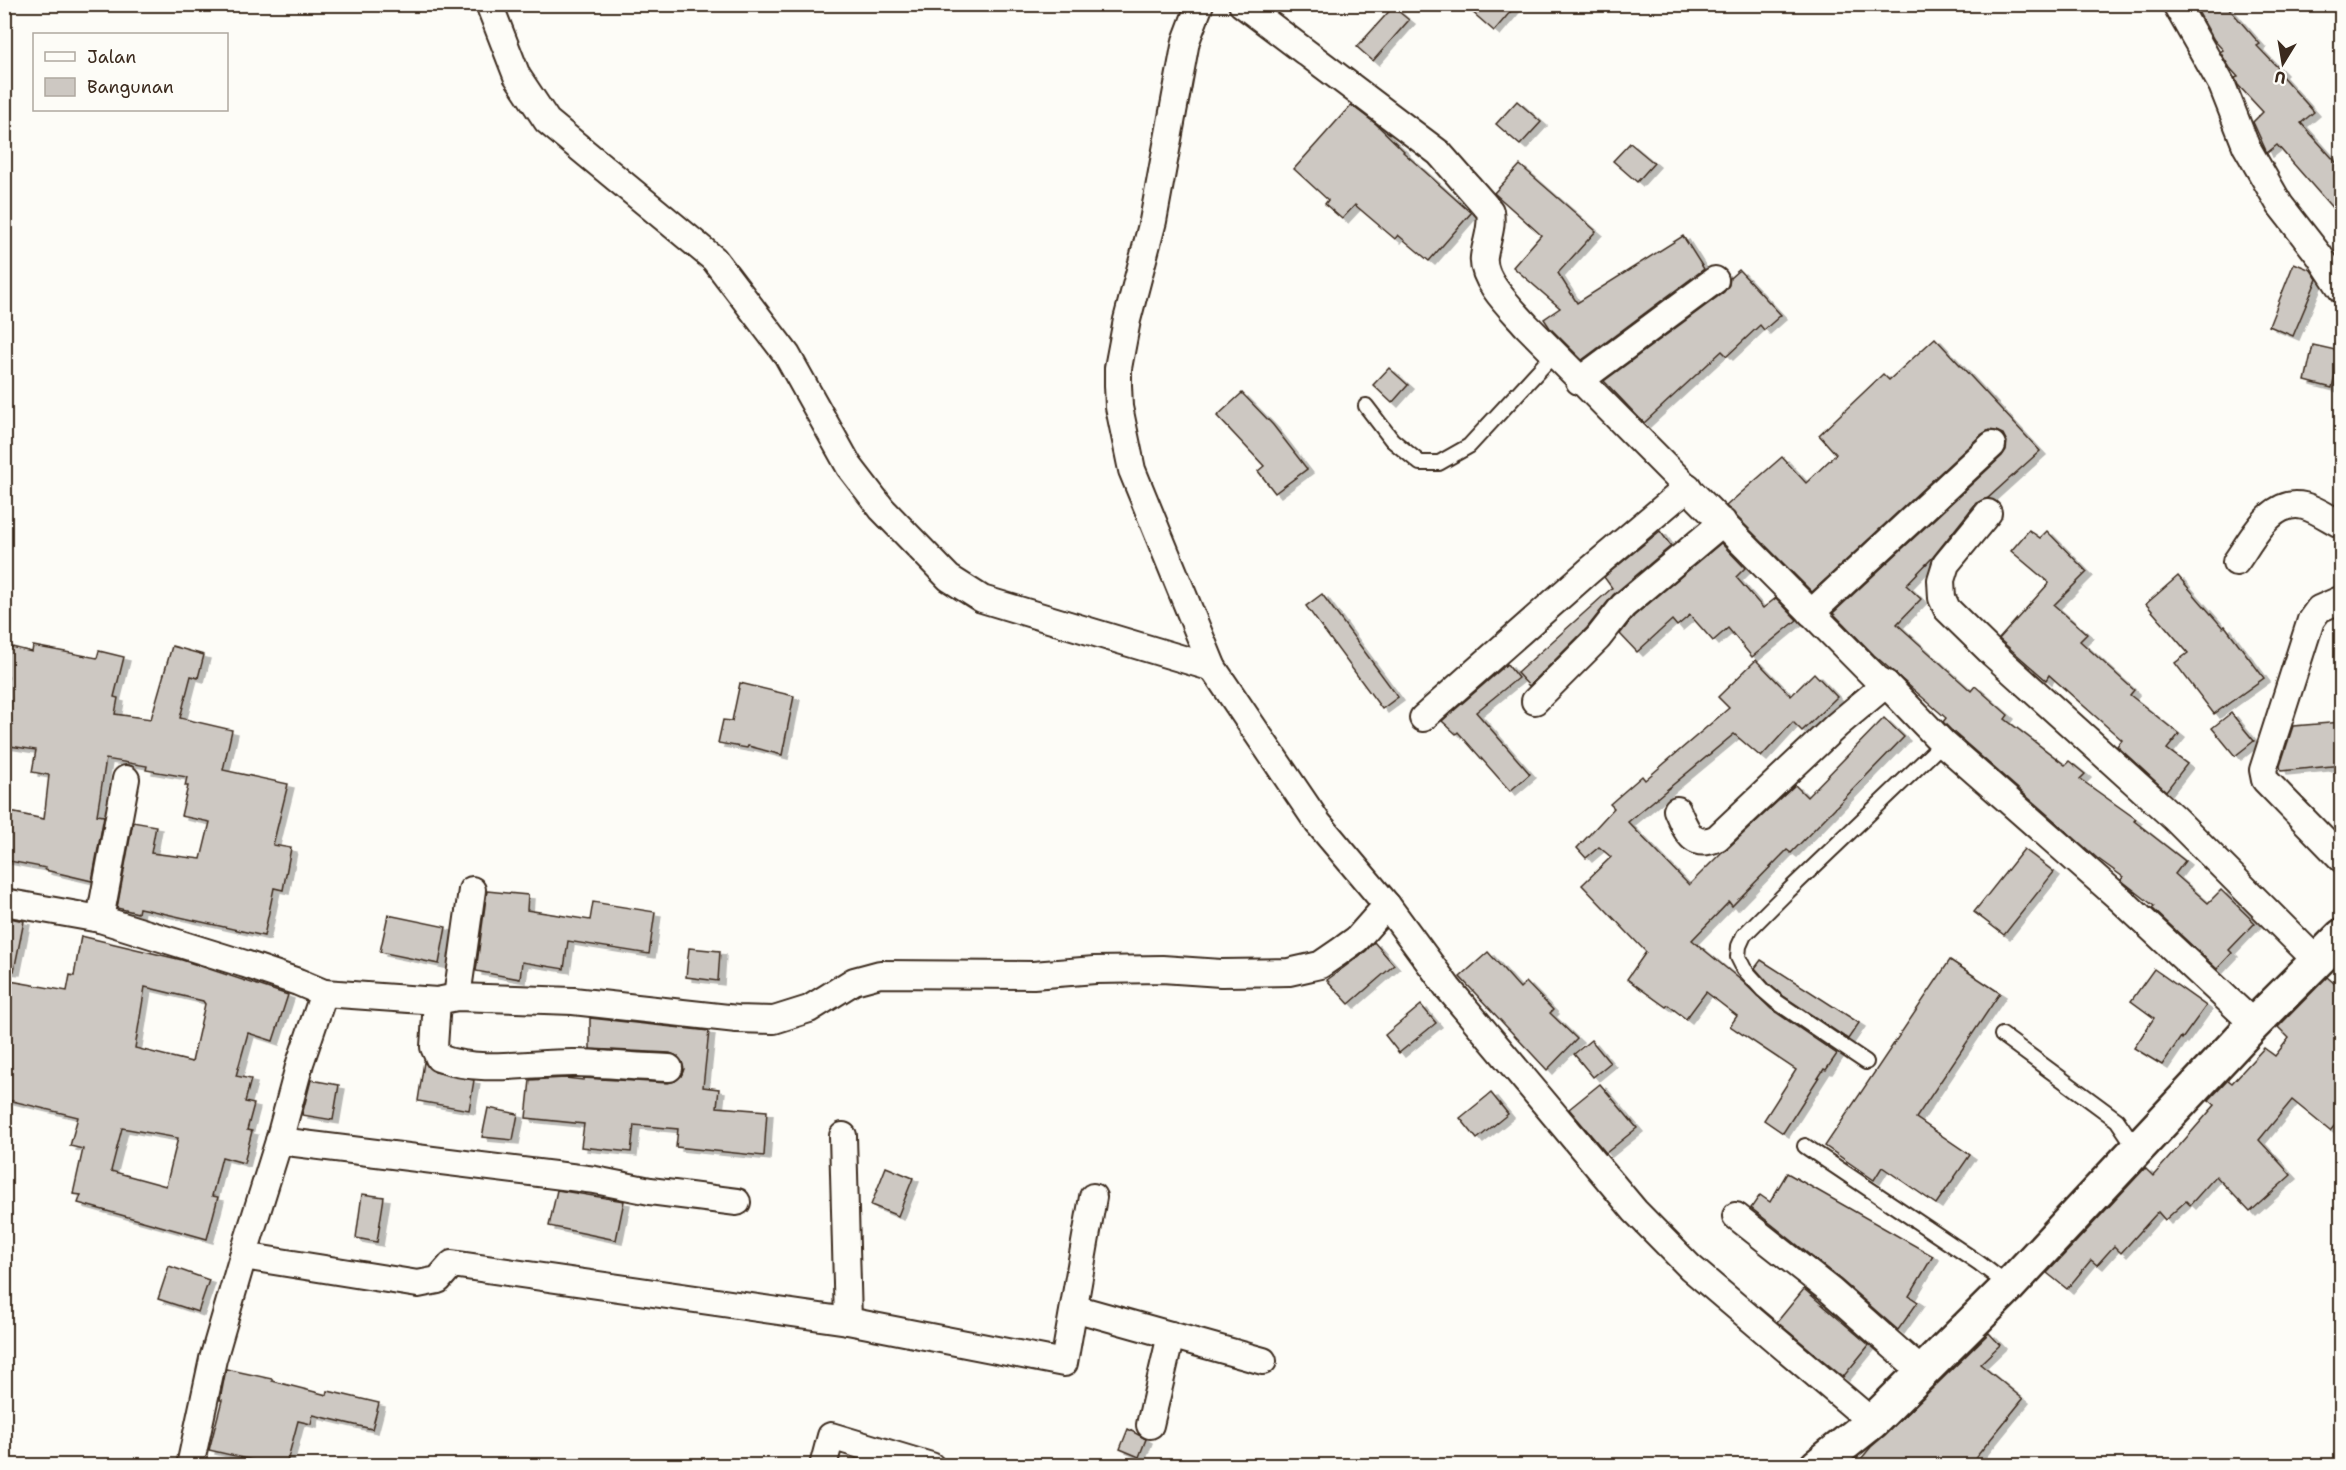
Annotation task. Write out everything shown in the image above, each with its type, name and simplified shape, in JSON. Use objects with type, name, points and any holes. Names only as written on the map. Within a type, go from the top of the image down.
[{"type":"main road","points":[[1817,1466],[1872,1422],[2009,1286],[2136,1148],[2316,960],[2342,936]]},
{"type":"street","points":[[489,4],[517,76],[547,120],[714,259],[787,355],[849,466],[882,509],[949,578],[982,600],[1213,668]]},
{"type":"street","points":[[1200,4],[1186,41],[1153,221],[1127,320],[1118,368],[1118,385],[1119,407],[1132,470],[1213,668],[1318,823],[1387,905],[1448,988],[1635,1210],[1690,1267],[1872,1422]]},
{"type":"street","points":[[1242,4],[1438,153],[1490,210],[1492,222],[1483,259],[1486,274],[1500,296],[1579,381],[1943,743],[2117,896],[2254,1024]]},
{"type":"street","points":[[2176,4],[2222,85],[2246,146],[2280,205],[2319,255],[2342,290]]},
{"type":"street","points":[[1579,381],[1715,280]]},
{"type":"street","points":[[1811,613],[1992,445]]},
{"type":"street","points":[[1423,718],[1590,570],[1688,487]]},
{"type":"street","points":[[2236,562],[2273,511],[2289,506],[2304,506],[2342,525]]},
{"type":"street","points":[[1988,513],[1946,564],[1941,580],[1942,598],[1947,609],[1993,654],[2174,818],[2316,960]]},
{"type":"street","points":[[1535,701],[1598,638],[1623,606],[1723,522]]},
{"type":"street","points":[[2342,599],[2319,609],[2311,620],[2263,770],[2265,780],[2342,859]]},
{"type":"street","points":[[1677,810],[1694,840],[1702,843],[1716,838],[1837,725],[1886,684]]},
{"type":"street","points":[[100,919],[126,779]]},
{"type":"street","points":[[472,890],[434,1047],[439,1058],[450,1062],[480,1066],[575,1063],[669,1068]]},
{"type":"street","points":[[4,902],[100,919],[245,964],[324,993],[447,999],[573,1001],[737,1019],[774,1020],[809,1010],[854,981],[880,974],[1033,975],[1095,970],[1162,969],[1221,973],[1289,972],[1320,965],[1357,939],[1387,905]]},
{"type":"street","points":[[190,1466],[213,1359],[300,1064],[324,993]]},
{"type":"street","points":[[843,1136],[848,1322]]},
{"type":"street","points":[[279,1141],[595,1180],[650,1191],[737,1202]]},
{"type":"street","points":[[243,1256],[418,1284],[438,1280],[452,1264],[848,1322],[1064,1363],[1093,1197]]},
{"type":"street","points":[[1736,1216],[1831,1291],[1921,1371]]},
{"type":"street","points":[[1074,1308],[1263,1361]]},
{"type":"street","points":[[1150,1425],[1171,1335]]},
{"type":"street","points":[[823,1466],[831,1436],[931,1466]]},
{"type":"lane","points":[[1366,406],[1392,440],[1420,463],[1438,463],[1469,446],[1554,354]]},
{"type":"lane","points":[[1866,1062],[1777,1002],[1763,990],[1744,969],[1738,957],[1739,946],[1744,935],[1770,909],[1943,743]]},
{"type":"lane","points":[[2002,1035],[2117,1120],[2136,1148]]},
{"type":"lane","points":[[1805,1146],[1979,1263],[2009,1286]]},
{"type":"building","points":[[1463,4],[1517,4],[1494,31]]},
{"type":"building","points":[[2194,4],[2225,4],[2260,44],[2257,46],[2281,71],[2279,73],[2314,112],[2301,123],[2342,169],[2342,219],[2277,145],[2267,153],[2253,122],[2263,112],[2238,85],[2235,78],[2238,77],[2220,52],[2223,50],[2214,40]]},
{"type":"building","points":[[1393,7],[1409,20],[1373,61],[1357,47]]},
{"type":"building","points":[[1517,101],[1541,122],[1520,145],[1496,124]]},
{"type":"building","points":[[1351,105],[1376,124],[1403,152],[1471,213],[1429,261],[1398,235],[1395,239],[1355,205],[1342,219],[1325,204],[1328,200],[1294,169]]},
{"type":"building","points":[[1630,143],[1654,163],[1637,182],[1613,161]]},
{"type":"building","points":[[1520,165],[1596,231],[1558,273],[1577,303],[1683,236],[1704,269],[1582,360],[1544,319],[1560,308],[1513,267],[1541,235],[1494,193]]},
{"type":"building","points":[[2294,263],[2311,270],[2317,279],[2293,336],[2269,326]]},
{"type":"building","points":[[1739,270],[1781,315],[1764,330],[1760,325],[1727,356],[1722,351],[1644,423],[1604,381],[1724,292],[1729,285],[1730,278]]},
{"type":"building","points":[[1935,338],[2040,451],[1988,498],[1976,503],[1933,557],[1906,585],[1921,599],[1897,624],[1971,691],[1975,686],[2008,715],[2005,719],[2065,765],[2069,761],[2085,774],[2080,779],[2136,819],[2134,821],[2185,861],[2175,874],[2208,903],[2221,890],[2255,923],[2229,950],[2232,953],[2217,969],[2152,908],[2154,906],[2121,880],[2123,877],[2097,858],[1952,731],[1943,722],[1946,718],[1874,655],[1833,613],[2002,456],[2007,442],[2003,434],[1989,430],[1982,434],[1812,592],[1726,506],[1782,457],[1806,483],[1836,454],[1819,435],[1883,374],[1889,380]]},
{"type":"building","points":[[2313,345],[2340,351],[2332,388],[2305,381]]},
{"type":"building","points":[[1389,368],[1408,385],[1392,403],[1373,385]]},
{"type":"building","points":[[1242,393],[1273,425],[1307,469],[1275,493],[1258,471],[1264,466],[1217,416]]},
{"type":"building","points":[[2029,530],[2040,538],[2047,531],[2087,572],[2054,605],[2087,634],[2080,641],[2134,690],[2130,695],[2179,734],[2167,749],[2187,764],[2166,791],[2117,746],[2122,740],[2049,675],[2046,680],[1999,639],[2049,583],[2011,551]]},
{"type":"building","points":[[1660,531],[1671,546],[1613,595],[1587,628],[1529,686],[1517,673],[1612,588],[1604,577]]},
{"type":"building","points":[[1721,543],[1745,568],[1736,577],[1763,608],[1776,598],[1797,620],[1752,657],[1728,628],[1713,641],[1690,615],[1677,626],[1672,620],[1637,652],[1620,634],[1634,616]]},
{"type":"building","points":[[2178,576],[2223,628],[2225,626],[2264,678],[2214,714],[2175,663],[2188,653],[2146,604]]},
{"type":"building","points":[[1322,594],[1398,697],[1382,709],[1306,606]]},
{"type":"building","points":[[4,645],[32,652],[33,646],[97,658],[99,651],[124,657],[114,697],[118,698],[115,714],[151,719],[172,646],[204,655],[198,678],[191,676],[180,718],[232,730],[223,770],[288,784],[273,845],[291,848],[283,890],[274,888],[264,936],[139,908],[138,913],[117,908],[133,822],[156,826],[151,853],[201,859],[210,822],[181,816],[188,786],[185,786],[187,777],[146,770],[147,766],[106,759],[97,815],[104,816],[92,881],[45,870],[46,868],[4,860],[4,835],[10,812],[44,819],[49,775],[32,772],[36,750],[4,745],[4,694],[8,677],[4,676]]},
{"type":"building","points":[[1756,660],[1791,696],[1814,673],[1837,697],[1802,731],[1793,722],[1761,757],[1734,734],[1628,822],[1689,885],[1795,785],[1807,797],[1884,718],[1904,737],[1791,853],[1787,850],[1732,906],[1729,902],[1692,940],[1742,981],[1771,1009],[1837,1054],[1826,1070],[1824,1069],[1783,1133],[1764,1120],[1796,1070],[1730,1026],[1737,1016],[1706,992],[1686,1019],[1627,979],[1646,952],[1582,885],[1611,857],[1599,847],[1586,858],[1577,848],[1614,808],[1610,804],[1642,776],[1645,780],[1729,708],[1718,697]]},
{"type":"building","points":[[1507,664],[1518,678],[1476,712],[1530,774],[1510,791],[1458,732],[1456,734],[1442,721]]},
{"type":"building","points":[[740,683],[794,696],[782,755],[748,746],[747,748],[718,743],[723,720],[732,721]]},
{"type":"building","points":[[2231,713],[2254,741],[2235,756],[2212,728]]},
{"type":"building","points":[[2342,722],[2342,765],[2281,771],[2280,766],[2293,726]]},
{"type":"building","points":[[2024,849],[2054,872],[2004,935],[1974,912]]},
{"type":"building","points":[[487,891],[528,895],[527,910],[590,920],[593,902],[655,912],[649,954],[568,941],[564,969],[522,962],[520,979],[476,971]]},
{"type":"building","points":[[388,915],[446,927],[439,964],[380,952]]},
{"type":"building","points":[[4,917],[24,921],[14,971],[4,970]]},
{"type":"building","points":[[81,936],[182,960],[288,995],[273,1041],[248,1033],[236,1076],[251,1079],[245,1102],[254,1104],[247,1130],[252,1131],[244,1163],[222,1157],[212,1196],[218,1197],[207,1239],[78,1203],[81,1195],[73,1194],[83,1149],[70,1146],[78,1117],[4,1099],[4,980],[67,991],[70,975],[74,976]],"holes":[[[145,987],[203,1001],[205,1004],[192,1062],[135,1048]],[[122,1128],[178,1138],[166,1186],[111,1171]]]},
{"type":"building","points":[[1374,942],[1394,965],[1349,1004],[1327,980],[1366,951]]},
{"type":"building","points":[[689,948],[720,951],[718,981],[686,977]]},
{"type":"building","points":[[1488,952],[1520,988],[1526,982],[1553,1010],[1550,1013],[1577,1039],[1547,1070],[1460,977]]},
{"type":"building","points":[[1761,960],[1859,1023],[1848,1039],[1769,984],[1755,968]]},
{"type":"building","points":[[1950,960],[2000,993],[1916,1118],[1970,1155],[1936,1204],[1882,1167],[1874,1180],[1825,1146]]},
{"type":"building","points":[[2154,969],[2206,1006],[2162,1065],[2134,1048],[2154,1018],[2131,1001]]},
{"type":"building","points":[[2327,977],[2342,990],[2342,1117],[2330,1131],[2292,1100],[2259,1140],[2291,1175],[2250,1212],[2216,1176],[2190,1205],[2186,1201],[2165,1220],[2158,1212],[2121,1253],[2114,1246],[2097,1265],[2091,1260],[2067,1289],[2047,1273],[2145,1168],[2153,1176],[2215,1105],[2209,1100],[2228,1080],[2232,1083],[2264,1048],[2275,1056],[2289,1038],[2278,1027]]},
{"type":"building","points":[[1421,1005],[1436,1023],[1399,1053],[1385,1035]]},
{"type":"building","points":[[590,1018],[709,1031],[703,1087],[719,1089],[717,1107],[767,1111],[764,1156],[676,1147],[678,1129],[634,1125],[631,1152],[581,1147],[584,1124],[526,1118],[530,1080],[565,1078],[583,1080],[583,1078],[668,1083],[681,1076],[684,1069],[682,1062],[670,1053],[590,1049]]},
{"type":"building","points":[[1591,1040],[1610,1063],[1593,1077],[1574,1054]]},
{"type":"building","points":[[424,1062],[435,1072],[474,1080],[469,1110],[418,1101]]},
{"type":"building","points":[[311,1080],[339,1085],[333,1120],[302,1115]]},
{"type":"building","points":[[1600,1084],[1637,1128],[1606,1153],[1569,1109]]},
{"type":"building","points":[[1491,1093],[1508,1114],[1477,1139],[1460,1118]]},
{"type":"building","points":[[488,1108],[518,1114],[513,1140],[482,1137]]},
{"type":"building","points":[[886,1167],[913,1178],[898,1216],[871,1205]]},
{"type":"building","points":[[1787,1173],[1933,1256],[1909,1296],[1918,1302],[1898,1330],[1841,1280],[1751,1208],[1760,1195],[1770,1202]]},
{"type":"building","points":[[557,1190],[624,1201],[616,1240],[549,1226]]},
{"type":"building","points":[[362,1194],[384,1197],[377,1242],[356,1238]]},
{"type":"building","points":[[169,1266],[209,1280],[198,1312],[158,1299]]},
{"type":"building","points":[[1804,1289],[1869,1345],[1843,1377],[1777,1322]]},
{"type":"building","points":[[1989,1333],[2000,1345],[1980,1364],[2023,1399],[1969,1466],[1855,1466],[1871,1447]]},
{"type":"building","points":[[226,1369],[327,1395],[328,1391],[379,1403],[372,1429],[313,1415],[311,1424],[298,1421],[286,1466],[209,1450],[222,1400],[220,1400]]},
{"type":"building","points":[[1128,1429],[1146,1439],[1139,1457],[1120,1449]]}]
